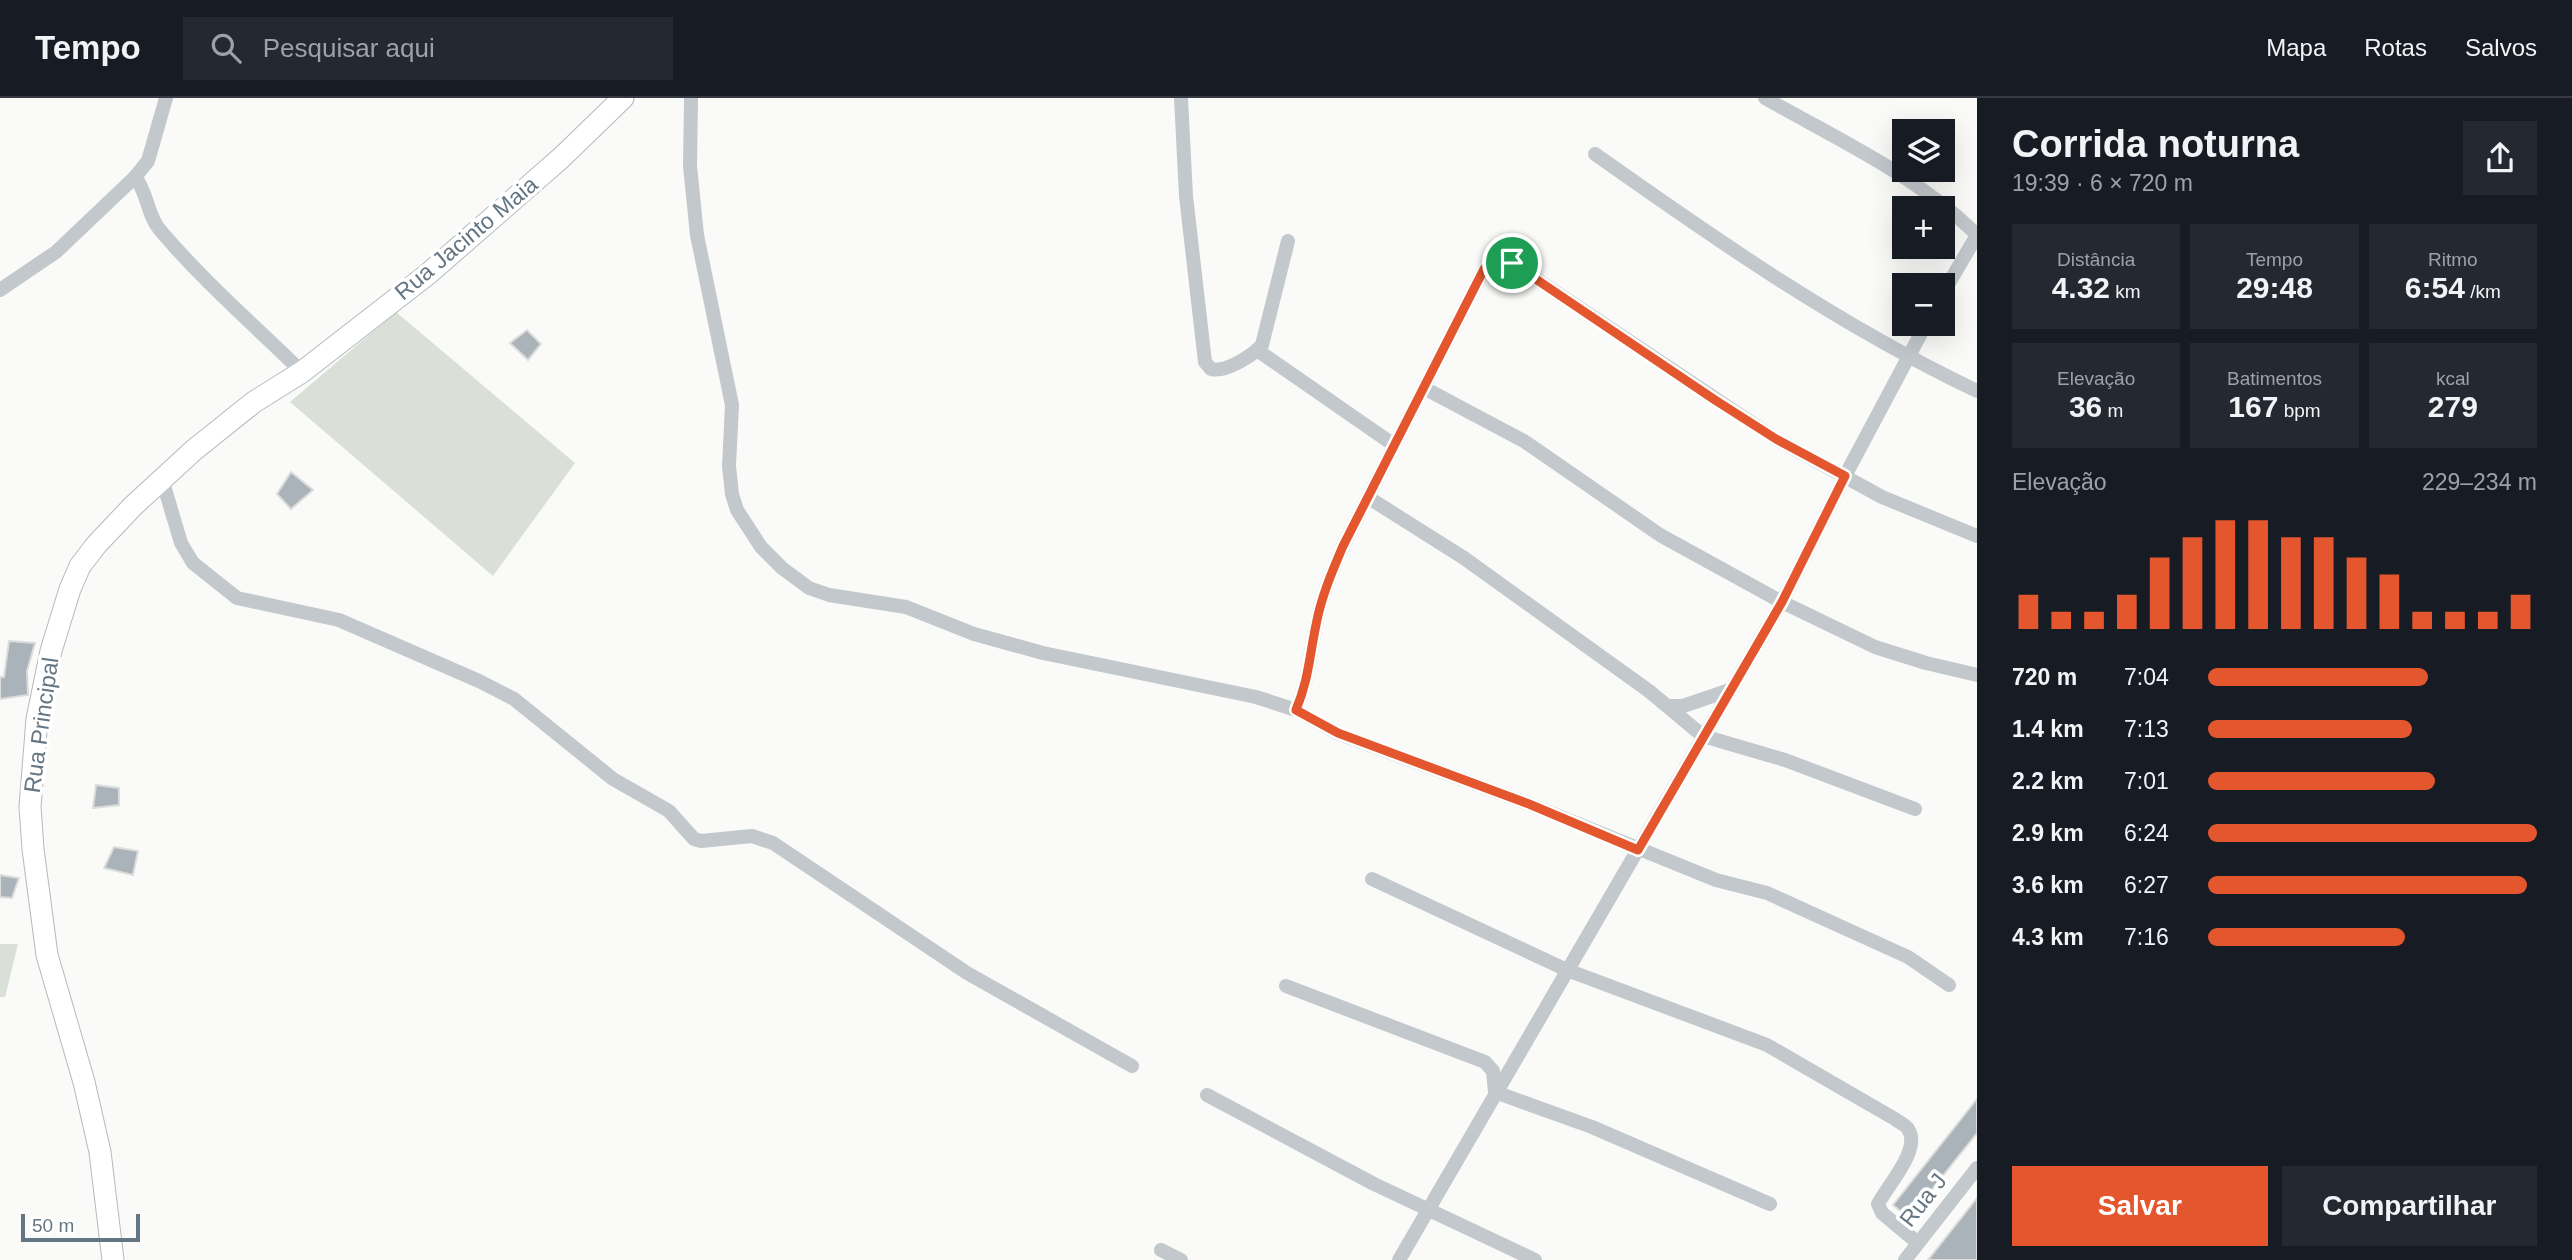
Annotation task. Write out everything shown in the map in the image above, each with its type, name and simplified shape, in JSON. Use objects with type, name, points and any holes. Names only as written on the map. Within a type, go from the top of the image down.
[{"type":"street","points":[[0,290],[56,252],[135,177],[148,160],[166,98]]},
{"type":"street","name":"Rua Jacinto Maia","points":[[302,372],[467,242],[623,98]]},
{"type":"street","points":[[691,98],[691,166],[697,235],[732,405],[729,466],[732,494],[737,510],[761,547],[782,568],[809,588],[829,595],[906,607],[974,634],[1043,653],[1255,697],[1296,710],[1338,733],[1529,804],[1638,850],[1716,880],[1767,893],[1908,957],[1949,985]]},
{"type":"street","points":[[1181,98],[1186,196],[1205,362],[1215,371],[1257,350],[1265,339],[1287,241]]},
{"type":"street","points":[[1765,98],[1901,176],[1951,210],[1977,235],[1955,273]]},
{"type":"street","points":[[1595,154],[1744,259],[1835,316],[1977,391]]},
{"type":"street","points":[[135,177],[145,190],[158,227],[302,372]]},
{"type":"street","points":[[1296,710],[1307,683],[1316,625],[1327,584],[1484,269],[1498,257],[1512,263],[1726,407],[1882,497],[1977,536]]},
{"type":"street","points":[[1399,1260],[1782,602],[1919,336]]},
{"type":"street","points":[[1257,350],[1394,445]]},
{"type":"street","name":"Rua Principal","points":[[113,1260],[109,1210],[93,1119],[43,935],[33,849],[32,769],[44,677],[60,618],[75,578],[97,544],[162,479],[217,430],[302,372]]},
{"type":"street","points":[[1424,388],[1524,441],[1660,535],[1782,602],[1875,647],[1977,675]]},
{"type":"street","points":[[162,479],[181,543],[193,563],[237,598],[339,620],[479,681],[513,699],[613,779],[669,811],[694,839],[701,841],[752,836],[773,843],[967,972],[1132,1066]]},
{"type":"street","points":[[1369,498],[1464,558],[1668,706],[1703,736],[1785,760],[1915,808]]},
{"type":"street","points":[[1668,706],[1683,706],[1730,690]]},
{"type":"street","points":[[1372,879],[1567,970],[1767,1045],[1909,1129],[1912,1142],[1909,1156],[1878,1204],[1882,1213],[1918,1243]]},
{"type":"street","points":[[1286,986],[1485,1062],[1493,1071],[1495,1092]]},
{"type":"street","points":[[1495,1092],[1592,1127],[1770,1204]]},
{"type":"street","points":[[1207,1095],[1374,1184],[1535,1260]]},
{"type":"street","name":"Rua J","points":[[1905,1260],[1977,1168]]},
{"type":"street","points":[[1161,1250],[1181,1260]]},
{"type":"shaded area","points":[[396,312],[575,463],[493,576],[290,402]]},
{"type":"shaded area","points":[[0,944],[18,944],[5,997],[0,997]]},
{"type":"building","points":[[527,330],[541,344],[528,360],[510,343]]},
{"type":"building","points":[[291,472],[313,490],[291,509],[277,494]]},
{"type":"building","points":[[9,641],[35,643],[27,671],[28,695],[0,699],[0,677],[4,677]]},
{"type":"building","points":[[96,785],[119,788],[119,805],[93,808]]},
{"type":"building","points":[[114,847],[138,851],[133,875],[104,868]]},
{"type":"building","points":[[0,875],[19,878],[12,898],[0,897]]},
{"type":"building","points":[[1977,1099],[1977,1133],[1909,1218],[1893,1205]]},
{"type":"building","points":[[1977,1198],[1977,1260],[1928,1260],[1962,1217]]},
{"type":"route","points":[[1498,257],[1512,263],[1715,400],[1776,439],[1845,476],[1782,602],[1638,850],[1529,804],[1338,733],[1296,710],[1307,683],[1316,625],[1327,584],[1343,546],[1484,269],[1490,261],[1498,257]]}]
